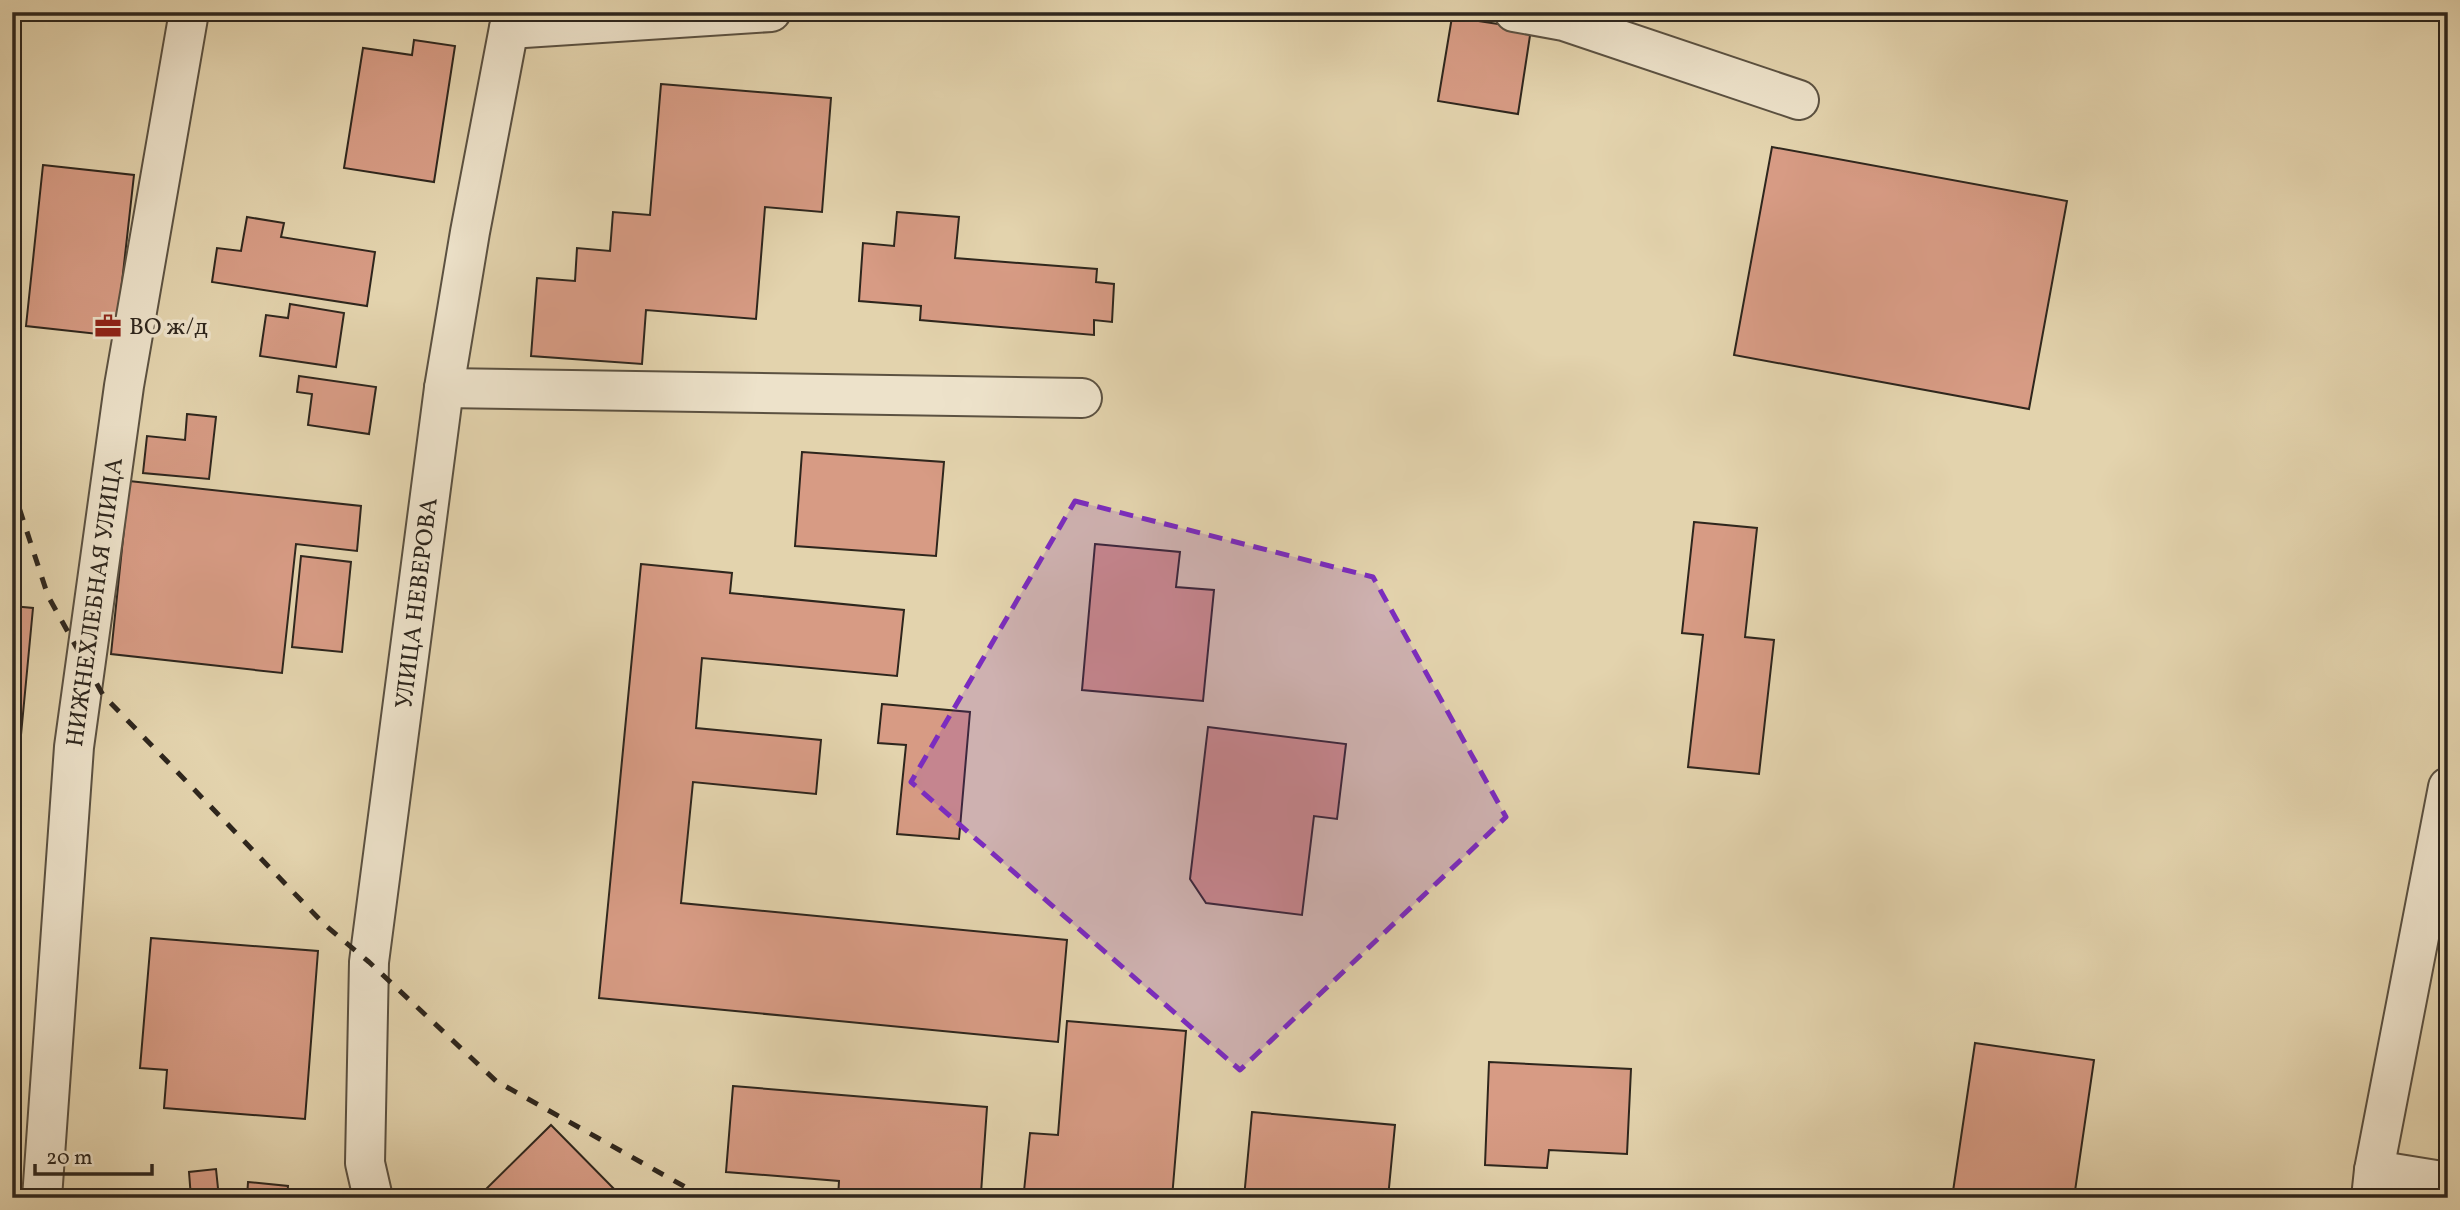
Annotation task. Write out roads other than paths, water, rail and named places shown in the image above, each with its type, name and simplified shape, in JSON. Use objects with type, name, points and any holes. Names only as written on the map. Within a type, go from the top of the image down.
[{"type":"street","name":"НИЖНЕХЛЕБНАЯ УЛИЦА","points":[[42,1198],[74,747],[124,386],[189,12]]},
{"type":"street","points":[[511,21],[771,12]]},
{"type":"street","points":[[1514,12],[1564,21],[1799,100]]},
{"type":"street","name":"УЛИЦА НЕВЕРОВА","points":[[373,1198],[365,1163],[369,962],[444,388],[470,232],[511,21]]},
{"type":"street","points":[[444,388],[1082,398]]},
{"type":"street","points":[[2448,786],[2373,1184],[2448,1182]]},
{"type":"railway","points":[[12,486],[48,596],[103,695],[325,925],[369,962],[496,1081],[705,1198]]},
{"type":"place","name":"ВО ж/д","points":[[108,326]]}]
